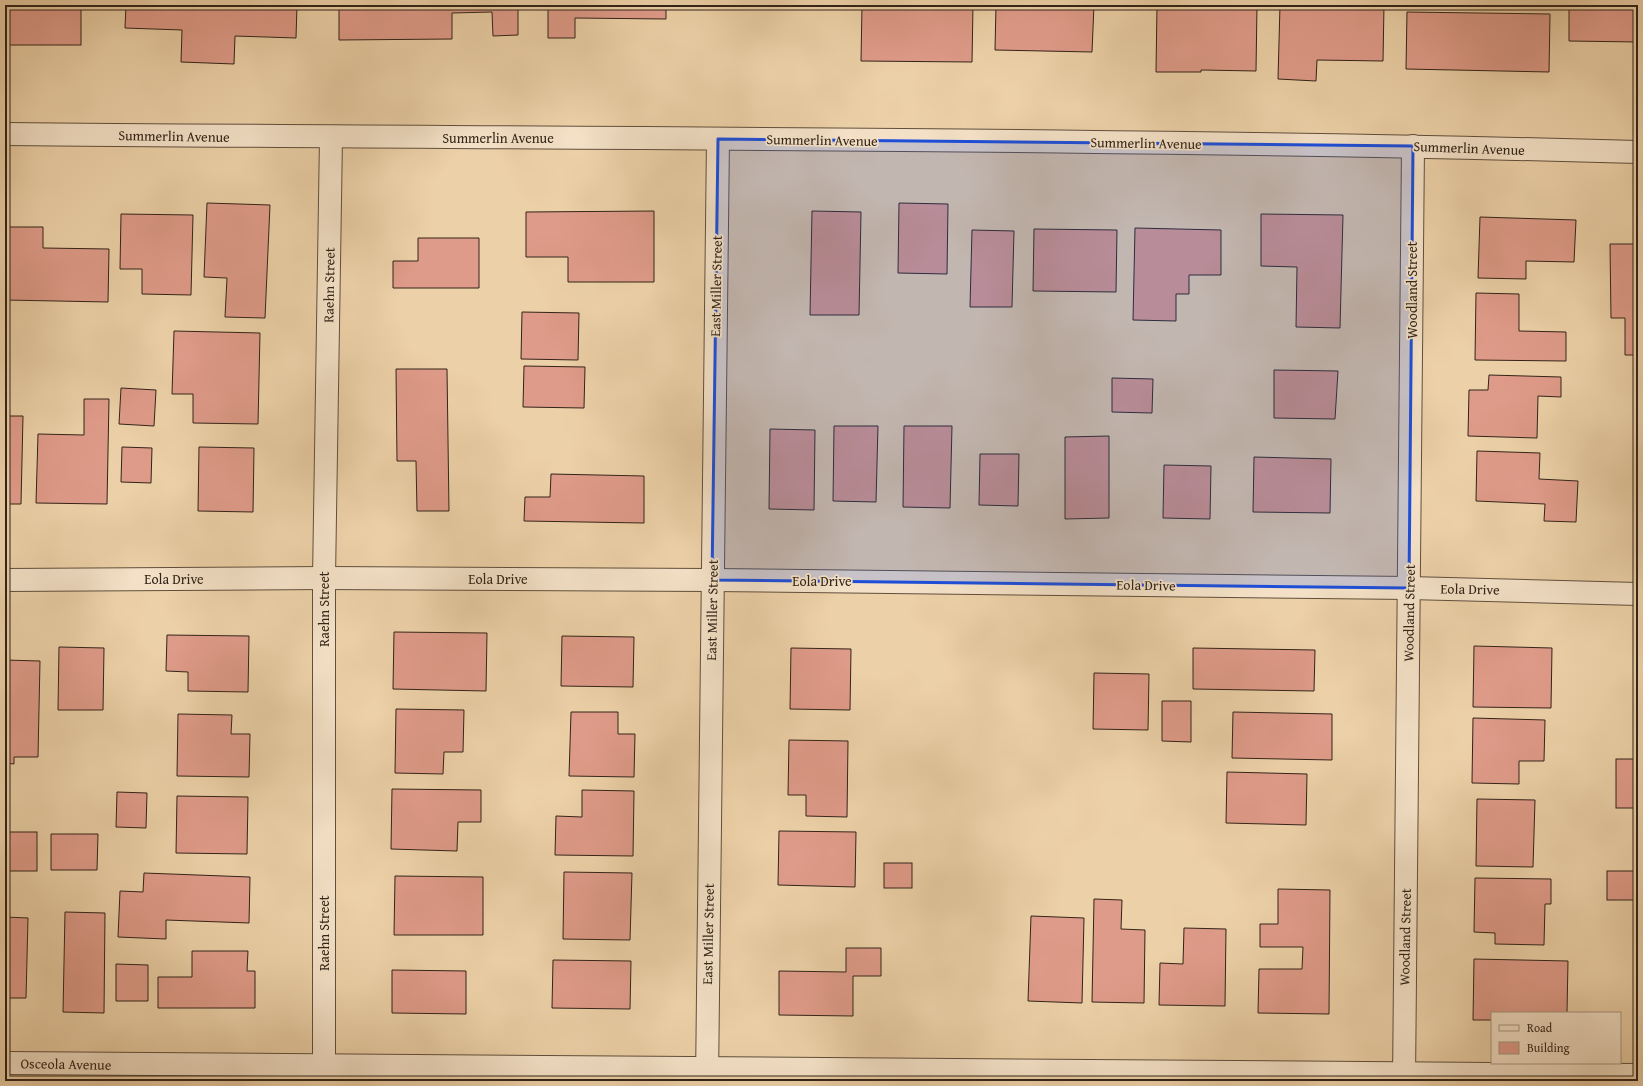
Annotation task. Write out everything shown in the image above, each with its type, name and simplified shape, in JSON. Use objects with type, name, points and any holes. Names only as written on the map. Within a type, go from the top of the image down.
[{"type":"street","name":"Summerlin Avenue","points":[[5,134],[1413,146],[1638,152]]},
{"type":"street","name":"Raehn Street","points":[[324,1074],[324,578],[331,137]]},
{"type":"street","name":"East Miller Street","points":[[707,1074],[718,139]]},
{"type":"street","name":"Woodland Street","points":[[1404,1077],[1413,146]]},
{"type":"street","name":"Eola Drive","points":[[5,580],[324,578],[712,580],[1409,588],[1638,594]]},
{"type":"street","name":"Osceola Avenue","points":[[5,1063],[324,1074],[1404,1077],[1638,1075]]},
{"type":"highlighted area","points":[[718,139],[1413,146],[1409,588],[712,580]]},
{"type":"building","points":[[5,5],[81,5],[81,45],[5,45]]},
{"type":"building","points":[[126,5],[297,5],[296,38],[235,36],[234,64],[181,62],[182,30],[125,28]]},
{"type":"building","points":[[339,5],[518,5],[518,35],[493,36],[492,12],[452,13],[452,39],[339,40]]},
{"type":"building","points":[[548,5],[666,5],[666,19],[575,18],[575,38],[548,38]]},
{"type":"building","points":[[862,5],[973,5],[972,62],[861,61]]},
{"type":"building","points":[[996,5],[1094,5],[1092,52],[995,50]]},
{"type":"building","points":[[1157,5],[1257,5],[1256,71],[1201,70],[1201,72],[1156,72]]},
{"type":"building","points":[[1280,5],[1384,5],[1383,61],[1317,60],[1316,81],[1278,79]]},
{"type":"building","points":[[1569,5],[1638,5],[1638,42],[1569,41]]},
{"type":"building","points":[[1407,12],[1550,14],[1549,72],[1406,69]]},
{"type":"building","points":[[207,203],[270,205],[265,318],[225,317],[227,278],[204,277]]},
{"type":"building","points":[[899,203],[948,204],[947,274],[898,273]]},
{"type":"building","points":[[654,211],[654,282],[568,282],[568,257],[526,257],[526,212]]},
{"type":"building","points":[[812,211],[861,212],[859,315],[810,315]]},
{"type":"building","points":[[121,214],[193,215],[191,295],[142,294],[142,269],[120,269]]},
{"type":"building","points":[[1261,214],[1343,215],[1340,328],[1296,327],[1297,267],[1261,266]]},
{"type":"building","points":[[1480,217],[1576,220],[1574,262],[1526,261],[1526,279],[1478,278]]},
{"type":"building","points":[[5,227],[43,227],[43,248],[109,249],[108,302],[5,300]]},
{"type":"building","points":[[1135,228],[1221,230],[1221,275],[1189,275],[1189,294],[1176,294],[1176,321],[1133,320]]},
{"type":"building","points":[[1034,229],[1117,230],[1116,292],[1033,291]]},
{"type":"building","points":[[972,230],[1014,231],[1012,307],[970,307]]},
{"type":"building","points":[[418,238],[479,238],[479,288],[393,288],[393,261],[418,261]]},
{"type":"building","points":[[1610,244],[1638,244],[1638,355],[1625,355],[1625,318],[1611,318]]},
{"type":"building","points":[[1476,293],[1519,294],[1519,331],[1566,332],[1566,361],[1475,360]]},
{"type":"building","points":[[522,312],[579,313],[578,360],[521,359]]},
{"type":"building","points":[[174,331],[260,333],[258,424],[193,423],[193,394],[172,394]]},
{"type":"building","points":[[524,366],[585,367],[584,408],[523,407]]},
{"type":"building","points":[[396,369],[447,369],[449,511],[417,511],[416,461],[397,461]]},
{"type":"building","points":[[1274,370],[1338,371],[1335,419],[1274,418]]},
{"type":"building","points":[[1489,375],[1561,377],[1561,397],[1538,396],[1537,438],[1468,436],[1469,390],[1488,390]]},
{"type":"building","points":[[1112,378],[1153,379],[1152,413],[1112,412]]},
{"type":"building","points":[[121,388],[156,390],[154,426],[119,424]]},
{"type":"building","points":[[84,399],[109,399],[107,504],[36,503],[38,434],[84,435]]},
{"type":"building","points":[[5,416],[23,416],[21,504],[5,504]]},
{"type":"building","points":[[834,426],[878,426],[876,502],[833,501]]},
{"type":"building","points":[[904,426],[952,426],[950,508],[903,507]]},
{"type":"building","points":[[770,429],[815,430],[814,510],[769,509]]},
{"type":"building","points":[[1109,436],[1109,518],[1065,519],[1065,437]]},
{"type":"building","points":[[122,447],[152,448],[151,483],[121,482]]},
{"type":"building","points":[[199,447],[254,448],[253,512],[198,511]]},
{"type":"building","points":[[1477,451],[1540,453],[1539,479],[1578,481],[1576,522],[1544,521],[1545,504],[1476,501]]},
{"type":"building","points":[[980,454],[1019,454],[1018,506],[979,505]]},
{"type":"building","points":[[1254,457],[1331,459],[1330,513],[1253,512]]},
{"type":"building","points":[[1164,465],[1211,466],[1210,519],[1163,518]]},
{"type":"building","points":[[551,474],[644,476],[644,523],[524,521],[525,497],[550,497]]},
{"type":"building","points":[[394,632],[487,633],[486,691],[393,689]]},
{"type":"building","points":[[167,635],[249,636],[248,692],[188,691],[188,672],[166,671]]},
{"type":"building","points":[[562,636],[634,637],[633,687],[561,686]]},
{"type":"building","points":[[1474,646],[1552,648],[1551,708],[1473,707]]},
{"type":"building","points":[[59,647],[104,648],[103,710],[58,710]]},
{"type":"building","points":[[791,648],[851,649],[850,710],[790,709]]},
{"type":"building","points":[[1193,648],[1315,650],[1314,691],[1193,689]]},
{"type":"building","points":[[1634,658],[1638,658],[1638,696],[1634,696]]},
{"type":"building","points":[[5,660],[40,661],[38,757],[14,757],[14,764],[5,763]]},
{"type":"building","points":[[1094,673],[1149,674],[1148,730],[1093,729]]},
{"type":"building","points":[[1162,701],[1191,701],[1191,742],[1162,741]]},
{"type":"building","points":[[396,709],[464,710],[463,752],[444,752],[443,774],[395,773]]},
{"type":"building","points":[[571,712],[618,712],[618,734],[635,734],[634,777],[569,776]]},
{"type":"building","points":[[1233,712],[1332,714],[1332,760],[1232,758]]},
{"type":"building","points":[[178,714],[232,715],[231,734],[250,734],[249,777],[177,776]]},
{"type":"building","points":[[1473,718],[1545,720],[1544,761],[1519,761],[1519,784],[1472,783]]},
{"type":"building","points":[[789,740],[848,741],[847,817],[806,816],[806,795],[788,795]]},
{"type":"building","points":[[1616,759],[1638,759],[1638,808],[1616,808]]},
{"type":"building","points":[[1227,772],[1307,774],[1306,825],[1226,823]]},
{"type":"building","points":[[392,789],[481,790],[481,822],[458,822],[457,851],[391,849]]},
{"type":"building","points":[[582,790],[634,791],[633,856],[555,855],[556,816],[582,817]]},
{"type":"building","points":[[117,792],[147,793],[146,828],[116,827]]},
{"type":"building","points":[[177,796],[248,797],[247,854],[176,853]]},
{"type":"building","points":[[1477,799],[1535,800],[1533,867],[1476,866]]},
{"type":"building","points":[[779,831],[856,832],[855,887],[778,885]]},
{"type":"building","points":[[6,832],[37,832],[37,871],[6,871]]},
{"type":"building","points":[[51,834],[98,834],[97,870],[51,870]]},
{"type":"building","points":[[884,863],[912,863],[912,888],[884,888]]},
{"type":"building","points":[[1607,871],[1638,871],[1638,900],[1607,900]]},
{"type":"building","points":[[564,872],[632,873],[630,940],[563,939]]},
{"type":"building","points":[[144,873],[250,877],[249,923],[166,920],[166,939],[118,937],[120,891],[143,892]]},
{"type":"building","points":[[395,876],[483,877],[483,935],[394,935]]},
{"type":"building","points":[[1475,878],[1551,879],[1551,904],[1545,904],[1544,945],[1495,944],[1495,933],[1474,932]]},
{"type":"building","points":[[1278,889],[1330,890],[1329,1014],[1258,1013],[1259,969],[1302,969],[1303,947],[1260,947],[1260,924],[1278,924]]},
{"type":"building","points":[[1094,899],[1122,900],[1121,929],[1145,930],[1144,1003],[1092,1002]]},
{"type":"building","points":[[65,912],[105,913],[104,1013],[63,1012]]},
{"type":"building","points":[[1031,916],[1084,918],[1082,1003],[1028,1001]]},
{"type":"building","points":[[5,917],[28,918],[26,998],[5,998]]},
{"type":"building","points":[[1184,928],[1226,929],[1225,1006],[1159,1005],[1160,963],[1183,964]]},
{"type":"building","points":[[846,948],[881,948],[881,976],[853,976],[853,1016],[779,1015],[779,971],[846,972]]},
{"type":"building","points":[[192,951],[248,951],[247,971],[255,971],[255,1008],[158,1008],[158,977],[192,977]]},
{"type":"building","points":[[1474,959],[1568,961],[1567,1012],[1491,1012],[1491,1020],[1473,1020]]},
{"type":"building","points":[[553,960],[631,961],[630,1009],[552,1008]]},
{"type":"building","points":[[116,964],[148,965],[148,1001],[116,1001]]},
{"type":"building","points":[[392,970],[466,971],[466,1014],[392,1013]]}]
